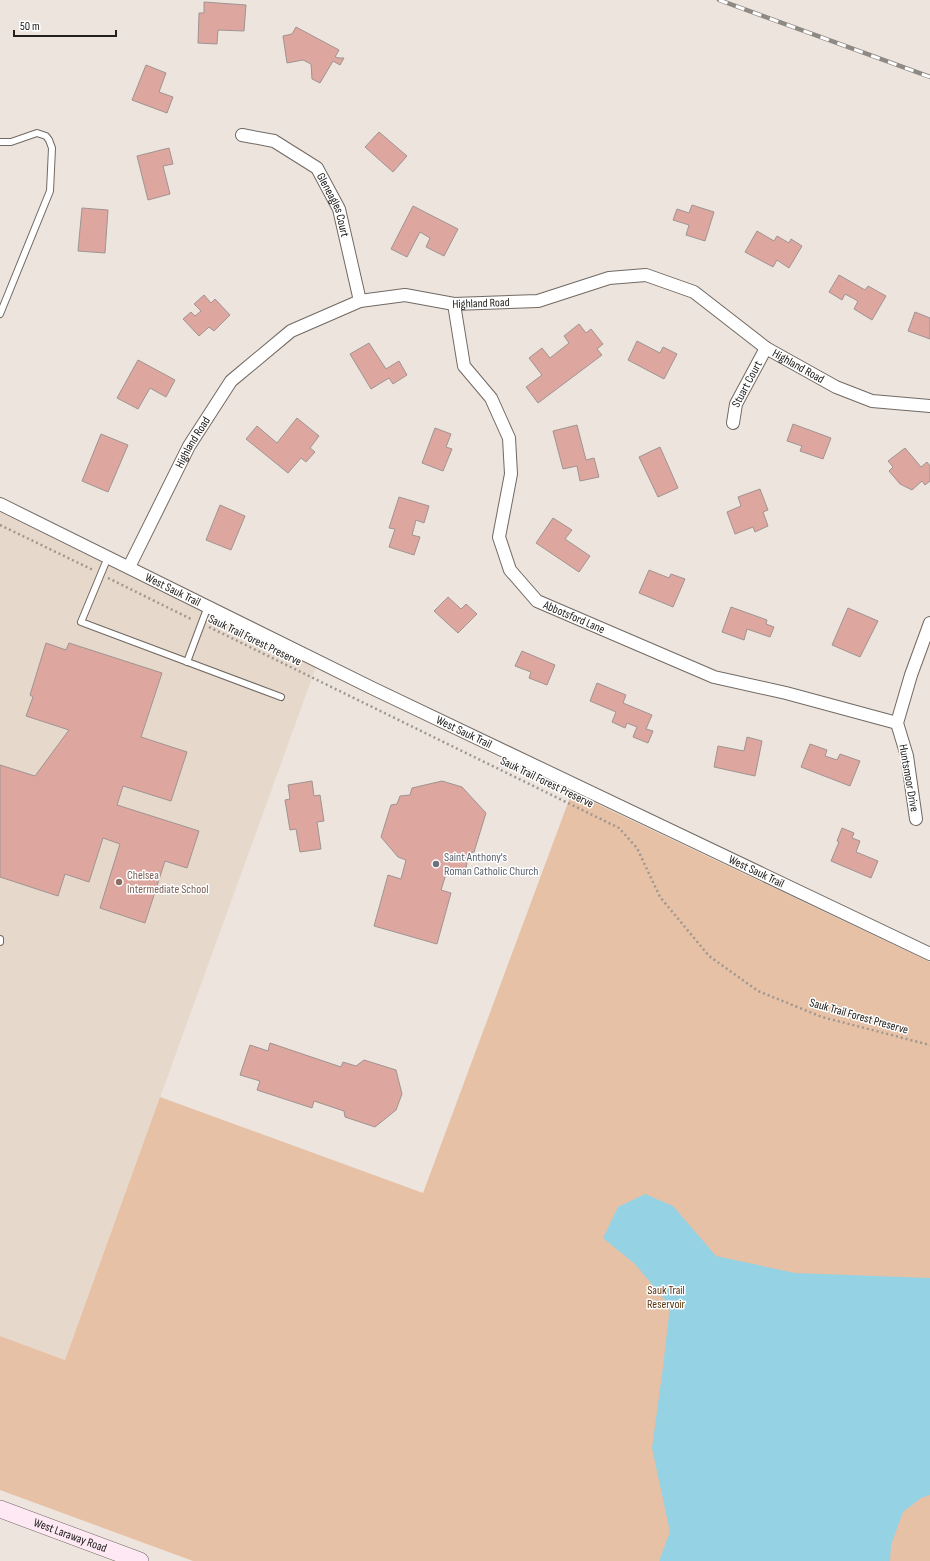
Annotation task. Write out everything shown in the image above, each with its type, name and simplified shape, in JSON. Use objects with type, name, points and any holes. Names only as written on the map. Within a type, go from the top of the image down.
[{"type":"main road","name":"West Laraway Road","points":[[0,1509],[140,1561]]},
{"type":"street","name":"Gleneagles Court","points":[[242,135],[274,141],[317,168],[339,210],[360,301]]},
{"type":"street","name":"Highland Road","points":[[129,567],[189,446],[231,381],[291,331],[360,301],[405,295],[454,304],[538,301],[609,278],[646,275],[694,292],[766,348],[836,387],[872,401],[930,406]]},
{"type":"street","name":"Abbotsford Lane","points":[[454,304],[464,366],[491,398],[509,438],[511,474],[499,537],[510,570],[537,601],[714,677],[786,693],[897,723]]},
{"type":"street","name":"Stuart Court","points":[[733,423],[736,404],[766,348]]},
{"type":"street","name":"West Sauk Trail","points":[[0,504],[377,691],[930,954]]},
{"type":"street","points":[[897,723],[911,675],[930,623]]},
{"type":"street","name":"Huntsmoor Drive","points":[[897,723],[907,756],[916,819]]},
{"type":"lane","points":[[0,142],[11,142],[37,133],[46,136],[50,140],[52,148],[50,191],[0,314]]},
{"type":"lane","points":[[108,557],[81,622],[281,697]]},
{"type":"lane","points":[[187,662],[208,606]]},
{"type":"path","name":"Sauk Trail Forest Preserve","points":[[0,525],[619,828],[637,848],[660,897],[709,956],[758,992],[822,1017],[930,1044]]},
{"type":"shaded area","name":"Chelsea Intermediate School","points":[[0,512],[316,667],[65,1360],[0,1336]]},
{"type":"green space","name":"Sauk Trail Reservoir","points":[[572,792],[930,962],[930,1561],[193,1561],[0,1490],[0,1336],[65,1360],[160,1097],[423,1193]]},
{"type":"water","name":"Sauk Trail Reservoir","points":[[645,1194],[673,1206],[716,1256],[795,1273],[930,1278],[930,1495],[921,1498],[903,1512],[891,1545],[890,1561],[659,1561],[670,1532],[652,1448],[670,1306],[635,1264],[603,1238],[618,1207]]},
{"type":"building","points":[[204,2],[246,5],[244,31],[218,30],[217,44],[198,43],[199,13],[204,13]]},
{"type":"building","points":[[296,27],[339,50],[335,57],[344,58],[340,65],[333,61],[320,83],[312,79],[311,64],[303,60],[287,63],[283,36],[292,34]]},
{"type":"building","points":[[146,65],[166,73],[159,92],[173,97],[167,113],[132,100]]},
{"type":"building","points":[[379,132],[407,156],[393,172],[365,147]]},
{"type":"building","points":[[169,148],[173,164],[163,166],[170,194],[148,200],[137,156]]},
{"type":"building","points":[[692,205],[714,212],[705,241],[686,235],[689,225],[673,220],[677,209],[689,213]]},
{"type":"building","points":[[413,206],[458,229],[444,256],[426,247],[430,238],[420,232],[407,257],[391,249]]},
{"type":"building","points":[[82,208],[108,210],[105,253],[78,251]]},
{"type":"building","points":[[757,231],[774,241],[777,236],[789,243],[791,239],[802,246],[789,268],[777,260],[773,267],[745,252]]},
{"type":"building","points":[[839,275],[865,290],[868,286],[886,296],[872,320],[854,309],[858,301],[845,294],[842,300],[829,292]]},
{"type":"building","points":[[204,295],[211,303],[215,299],[230,315],[214,331],[209,327],[199,336],[183,319],[191,312],[195,316],[201,311],[194,304]]},
{"type":"building","points":[[915,312],[930,318],[930,339],[908,331]]},
{"type":"building","points":[[579,324],[586,333],[591,329],[603,344],[597,349],[602,355],[538,403],[526,387],[542,375],[529,358],[542,348],[550,358],[569,343],[564,336]]},
{"type":"building","points":[[637,341],[660,353],[663,347],[677,354],[664,379],[628,360]]},
{"type":"building","points":[[369,343],[386,369],[399,361],[407,375],[393,384],[389,378],[371,389],[350,354]]},
{"type":"building","points":[[138,360],[175,380],[166,397],[150,388],[138,409],[117,398]]},
{"type":"building","points":[[297,418],[319,436],[310,448],[315,452],[306,462],[301,458],[288,473],[246,439],[257,426],[277,443]]},
{"type":"building","points":[[793,424],[831,438],[823,459],[800,451],[802,446],[787,441]]},
{"type":"building","points":[[577,425],[586,460],[594,458],[599,477],[580,481],[577,466],[563,469],[553,431]]},
{"type":"building","points":[[435,428],[451,434],[446,447],[452,449],[443,471],[422,463]]},
{"type":"building","points":[[101,434],[128,445],[108,492],[82,481]]},
{"type":"building","points":[[660,447],[678,488],[658,497],[639,457]]},
{"type":"building","points":[[905,448],[921,467],[927,462],[930,466],[930,481],[925,485],[922,481],[912,490],[900,484],[889,471],[893,467],[888,461]]},
{"type":"building","points":[[760,489],[768,510],[763,512],[768,526],[755,532],[753,527],[735,534],[727,512],[741,506],[738,497]]},
{"type":"building","points":[[399,497],[429,506],[424,523],[416,520],[412,535],[420,537],[414,555],[389,547],[395,529],[389,528]]},
{"type":"building","points":[[220,505],[245,516],[231,550],[206,540]]},
{"type":"building","points":[[553,518],[572,530],[565,539],[590,556],[579,572],[536,543]]},
{"type":"building","points":[[649,570],[669,578],[671,574],[685,579],[673,607],[639,593]]},
{"type":"building","points":[[448,597],[461,609],[466,604],[477,614],[458,633],[434,611]]},
{"type":"building","points":[[731,607],[767,620],[766,624],[774,627],[770,637],[747,629],[744,640],[722,632]]},
{"type":"building","points":[[848,608],[878,621],[860,657],[832,645]]},
{"type":"building","points":[[46,643],[66,650],[69,643],[162,673],[141,737],[187,752],[171,801],[123,786],[117,805],[199,831],[187,868],[165,861],[145,923],[100,908],[120,844],[103,838],[89,882],[65,874],[58,896],[0,877],[0,765],[35,776],[69,730],[26,716],[33,697],[30,695]]},
{"type":"building","points":[[522,651],[555,665],[547,685],[529,678],[531,672],[515,666]]},
{"type":"building","points":[[597,683],[626,695],[623,703],[652,715],[646,729],[653,731],[648,743],[633,737],[637,727],[627,723],[625,728],[612,722],[616,712],[590,701]]},
{"type":"building","points":[[747,737],[762,741],[755,776],[714,767],[718,746],[744,751]]},
{"type":"building","points":[[810,744],[827,750],[825,756],[837,760],[840,754],[860,761],[850,786],[801,767]]},
{"type":"building","points":[[312,781],[314,796],[320,795],[324,821],[317,822],[321,849],[300,852],[296,829],[290,830],[285,800],[290,799],[288,785]]},
{"type":"building","name":"Saint Anthony's Roman Catholic Church","points":[[442,781],[462,787],[486,813],[474,852],[469,853],[466,868],[447,871],[441,890],[451,893],[437,944],[374,926],[388,875],[401,879],[406,860],[398,857],[381,837],[391,805],[397,804],[400,796],[410,795],[412,788]]},
{"type":"building","points":[[842,828],[854,833],[852,838],[860,841],[856,852],[878,861],[871,878],[831,861],[839,842],[837,841]]},
{"type":"building","points":[[270,1043],[341,1067],[343,1062],[356,1066],[364,1060],[396,1070],[402,1094],[396,1110],[375,1127],[345,1117],[344,1111],[314,1101],[312,1108],[257,1090],[260,1081],[240,1075],[250,1045],[268,1051]]},
{"type":"railway","points":[[719,0],[930,77]]},
{"type":"place","name":"Saint Anthony's Roman Catholic Church","points":[[436,864]]},
{"type":"place","name":"Chelsea Intermediate School","points":[[119,882]]}]
